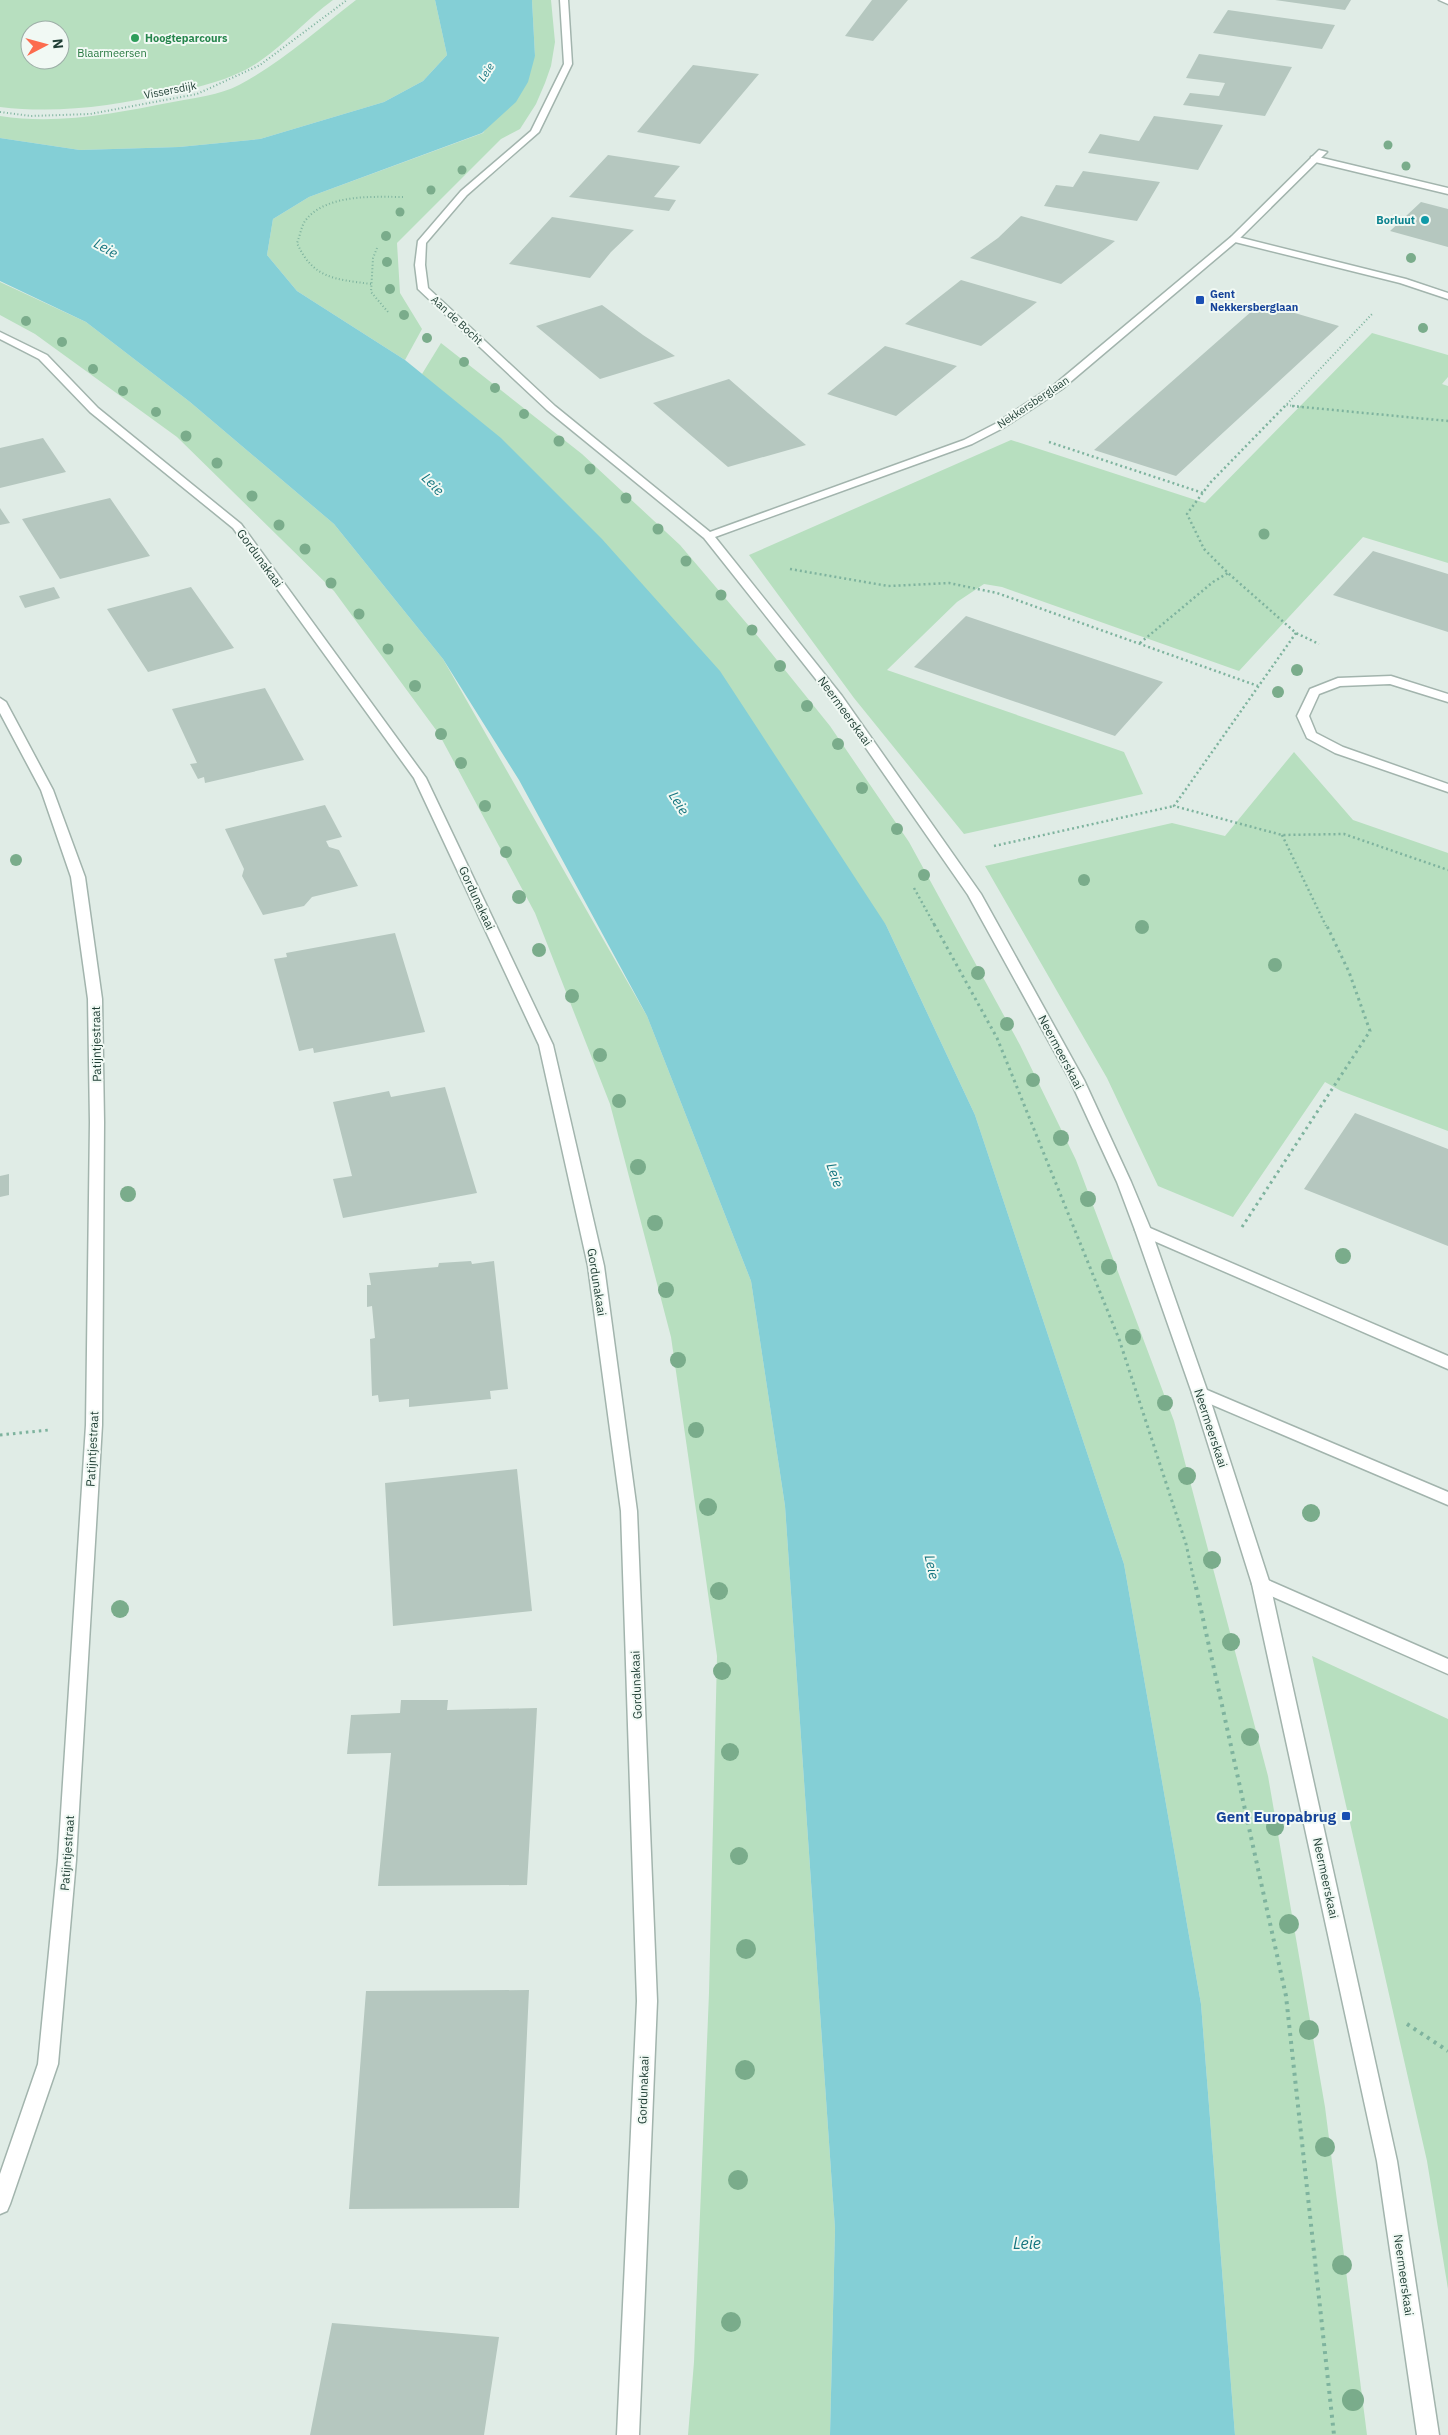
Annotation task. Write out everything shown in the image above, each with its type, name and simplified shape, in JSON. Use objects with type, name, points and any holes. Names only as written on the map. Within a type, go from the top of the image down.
[{"type":"street","name":"Aan de Bocht","points":[[564,0],[568,64],[535,132],[464,193],[421,243],[420,266],[423,289],[552,408],[708,536]]},
{"type":"street","points":[[1443,0],[1448,2]]},
{"type":"street","name":"Nekkersberglaan","points":[[708,536],[968,442],[999,426],[1058,387],[1234,238],[1318,156],[1448,191]]},
{"type":"street","points":[[1234,238],[1403,281],[1448,296]]},
{"type":"street","name":"Gordunakaai","points":[[0,335],[43,357],[94,410],[237,526],[420,778],[546,1045],[596,1266],[629,1511],[647,2001],[628,2435]]},
{"type":"street","name":"Neermeerskaai","points":[[708,536],[838,699],[974,894],[1077,1080],[1124,1182],[1143,1230],[1200,1393],[1261,1584],[1388,2162],[1428,2435]]},
{"type":"street","points":[[1448,698],[1391,680],[1338,682],[1314,692],[1303,716],[1311,734],[1339,750],[1448,788]]},
{"type":"street","name":"Patijntjestraat","points":[[0,702],[47,790],[78,877],[94,999],[97,1122],[94,1425],[64,1889],[48,2064],[0,2204]]},
{"type":"street","points":[[1143,1230],[1448,1363]]},
{"type":"street","points":[[1200,1393],[1448,1499]]},
{"type":"street","points":[[1261,1584],[1448,1667]]},
{"type":"path","name":"Vissersdijk","points":[[0,112],[31,116],[90,114],[197,94],[260,65],[347,0]]},
{"type":"path","points":[[371,284],[346,281],[325,275],[306,261],[297,243],[306,220],[324,206],[362,198],[406,197],[401,202]]},
{"type":"path","points":[[380,240],[373,258],[371,292],[390,314]]},
{"type":"path","points":[[1322,646],[1296,633],[1228,573],[1204,549],[1187,514],[1203,493],[1403,281]]},
{"type":"path","points":[[1286,405],[1448,421]]},
{"type":"path","points":[[999,426],[1203,493]]},
{"type":"path","points":[[725,557],[888,586],[949,583],[997,593],[1258,686]]},
{"type":"path","points":[[1139,643],[1213,582],[1228,573]]},
{"type":"path","points":[[1174,806],[1296,633]]},
{"type":"path","points":[[948,857],[1174,806],[1282,835],[1344,834],[1448,870]]},
{"type":"path","points":[[1239,1232],[1370,1031],[1349,972],[1282,835]]},
{"type":"path","points":[[910,883],[997,1038],[1119,1339],[1186,1544],[1286,1996],[1334,2435]]},
{"type":"green space","name":"Blaarmeersen","points":[[0,0],[333,0],[260,61],[239,73],[216,82],[149,98],[85,108],[22,109],[0,107]]},
{"type":"green space","points":[[356,0],[435,0],[447,55],[423,81],[384,102],[260,139],[179,147],[80,150],[0,138],[0,116],[44,119],[87,116],[198,98],[232,88],[270,67]]},
{"type":"green space","points":[[532,0],[551,0],[555,42],[551,66],[536,104],[520,129],[501,139],[397,243],[400,293],[422,329],[405,360],[297,291],[267,255],[273,219],[309,197],[483,133],[535,56]]},
{"type":"green space","points":[[0,282],[86,322],[190,402],[334,524],[443,659],[647,1016],[751,1281],[785,1506],[835,2229],[830,2435],[688,2435],[694,2362],[709,1993],[717,1656],[671,1337],[610,1104],[535,913],[439,734],[334,591],[177,437],[35,334],[0,315]]},
{"type":"green space","points":[[1372,333],[1448,355],[1448,377],[1442,384],[1448,386],[1448,563],[1363,537],[1239,671],[1002,587],[984,584],[957,602],[887,670],[1124,752],[1143,794],[964,834],[854,698],[749,555],[1011,440],[1205,503]]},
{"type":"green space","points":[[441,343],[582,454],[680,545],[760,639],[830,726],[909,842],[1020,1045],[1076,1160],[1174,1421],[1268,1776],[1325,2107],[1367,2435],[1235,2435],[1201,2004],[1124,1564],[975,1115],[886,925],[422,374]]},
{"type":"green space","points":[[1294,752],[1353,820],[1448,853],[1448,1131],[1341,1091],[1325,1082],[1233,1217],[1158,1186],[1107,1078],[985,866],[1172,823],[1225,836]]},
{"type":"green space","points":[[1312,1656],[1448,1719],[1448,2289],[1427,2161]]},
{"type":"water","name":"Leie","points":[[435,0],[532,0],[535,56],[528,82],[516,102],[482,133],[309,197],[273,219],[267,255],[297,291],[405,360],[501,438],[602,539],[720,671],[886,925],[975,1115],[1124,1564],[1201,2004],[1235,2435],[830,2435],[835,2229],[785,1506],[751,1281],[647,1016],[519,780],[443,659],[334,524],[190,402],[86,322],[0,281],[0,138],[80,150],[179,147],[260,139],[384,102],[423,81],[447,55]]},
{"type":"building","points":[[872,0],[908,0],[873,41],[845,36]]},
{"type":"building","points":[[1275,0],[1351,0],[1345,10]]},
{"type":"building","points":[[1228,10],[1335,25],[1322,49],[1213,33]]},
{"type":"building","points":[[1199,54],[1292,67],[1265,116],[1183,105],[1190,93],[1219,96],[1225,83],[1186,78]]},
{"type":"building","points":[[693,65],[759,74],[700,144],[637,132]]},
{"type":"building","points":[[1154,116],[1223,125],[1198,170],[1088,153],[1100,134],[1139,141]]},
{"type":"building","points":[[608,155],[680,166],[654,197],[676,200],[669,211],[569,197]]},
{"type":"building","points":[[1083,171],[1160,182],[1137,221],[1044,206],[1056,185],[1073,187]]},
{"type":"building","name":"Borluut","points":[[1421,202],[1448,209],[1448,247],[1390,231]]},
{"type":"building","points":[[1021,216],[1115,241],[1061,284],[970,258],[998,238]]},
{"type":"building","points":[[552,217],[634,230],[611,252],[590,278],[509,264]]},
{"type":"building","points":[[961,280],[1037,302],[981,346],[905,324]]},
{"type":"building","points":[[1261,303],[1339,326],[1176,476],[1094,450]]},
{"type":"building","points":[[602,305],[675,356],[600,379],[536,326]]},
{"type":"building","points":[[885,346],[957,366],[896,416],[827,394]]},
{"type":"building","points":[[729,379],[806,445],[728,467],[653,403]]},
{"type":"building","points":[[43,438],[66,472],[0,488],[0,448]]},
{"type":"building","points":[[110,498],[150,556],[60,579],[22,519]]},
{"type":"building","points":[[0,508],[10,523],[0,525]]},
{"type":"building","points":[[1373,551],[1448,574],[1448,632],[1333,595]]},
{"type":"building","points":[[54,587],[60,598],[25,608],[19,596]]},
{"type":"building","points":[[191,587],[234,648],[148,672],[107,609]]},
{"type":"building","points":[[966,616],[1163,682],[1115,736],[914,667]]},
{"type":"building","points":[[265,688],[304,760],[205,783],[204,777],[198,779],[190,764],[197,763],[172,709]]},
{"type":"building","points":[[325,805],[342,837],[326,841],[329,847],[339,850],[358,886],[312,897],[304,906],[263,915],[242,876],[244,869],[225,829]]},
{"type":"building","points":[[395,933],[425,1032],[314,1053],[313,1048],[299,1051],[274,959],[287,957],[286,953]]},
{"type":"building","points":[[445,1087],[477,1193],[343,1218],[333,1179],[352,1176],[333,1102],[389,1091],[391,1097]]},
{"type":"building","points":[[1355,1113],[1448,1149],[1448,1246],[1304,1189]]},
{"type":"building","points":[[9,1174],[9,1195],[0,1197],[0,1176]]},
{"type":"building","points":[[471,1261],[472,1264],[494,1261],[508,1389],[490,1391],[491,1399],[409,1407],[409,1399],[379,1402],[378,1395],[372,1396],[370,1339],[375,1338],[372,1306],[367,1307],[367,1285],[371,1285],[369,1273],[438,1267],[439,1263]]},
{"type":"building","points":[[517,1469],[532,1611],[393,1626],[385,1483]]},
{"type":"building","points":[[401,1700],[448,1700],[447,1710],[537,1708],[527,1885],[378,1886],[391,1753],[347,1754],[351,1715],[400,1713]]},
{"type":"building","points":[[529,1990],[519,2208],[349,2209],[366,1991]]},
{"type":"building","points":[[332,2323],[499,2337],[484,2435],[310,2435]]},
{"type":"place","name":"Hoogteparcours","points":[[135,38]]},
{"type":"place","name":"Borluut","points":[[1425,220]]},
{"type":"place","name":"Gent Nekkersberglaan","points":[[1200,300]]},
{"type":"place","name":"Gent Europabrug","points":[[1346,1816]]}]
